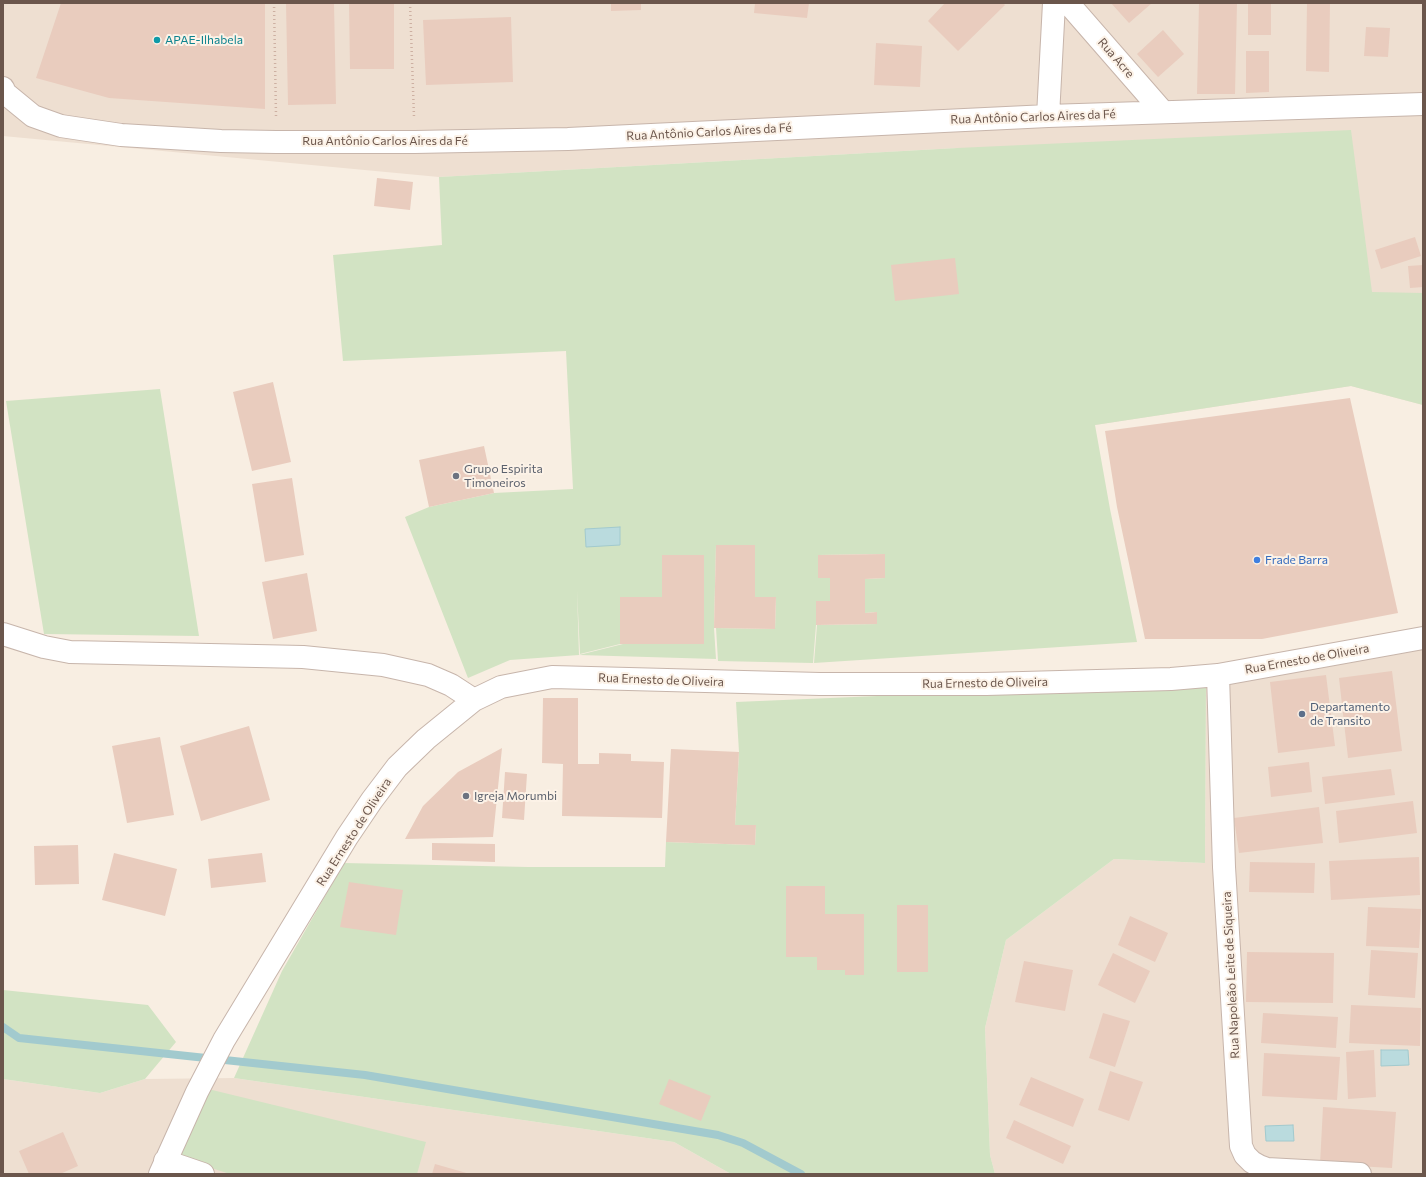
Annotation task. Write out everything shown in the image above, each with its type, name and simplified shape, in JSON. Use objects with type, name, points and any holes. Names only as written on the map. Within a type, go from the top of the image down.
[{"type":"street","points":[[1048,116],[1054,3]]},
{"type":"street","name":"Rua Acre","points":[[1068,3],[1163,112]]},
{"type":"street","name":"Rua Antônio Carlos Aires da Fé","points":[[4,90],[33,116],[61,126],[121,135],[221,141],[276,142],[415,142],[568,139],[1048,116],[1423,104]]},
{"type":"street","points":[[3,634],[44,647],[70,652],[304,657],[383,665],[428,675],[451,686],[474,700]]},
{"type":"street","name":"Rua Ernesto de Oliveira","points":[[163,1168],[205,1076],[224,1040],[347,838],[376,795],[402,763],[426,739],[474,700],[501,687],[552,676],[820,684],[986,684],[1171,679],[1218,675],[1423,638]]},
{"type":"street","name":"Rua Napoleão Leite de Siqueira","points":[[1218,675],[1224,867],[1241,1146],[1245,1155],[1252,1162],[1267,1169],[1360,1174]]},
{"type":"street","points":[[163,1168],[204,1174]]},
{"type":"path","points":[[274,3],[276,142]]},
{"type":"path","points":[[410,3],[415,142]]},
{"type":"shaded area","points":[[3,3],[1423,3],[1423,405],[1351,386],[1095,425],[957,148],[439,177],[3,136]]},
{"type":"shaded area","points":[[1423,648],[1423,1174],[995,1174],[990,1155],[985,1028],[1006,940],[1114,859],[1205,863],[1206,684]]},
{"type":"shaded area","points":[[234,1078],[674,1142],[731,1174],[3,1174],[3,1079],[100,1093],[145,1079]]},
{"type":"green space","points":[[1351,130],[1372,292],[1423,293],[1423,405],[1351,386],[1095,425],[1110,509],[1137,642],[814,663],[817,625],[877,624],[877,612],[865,613],[865,579],[885,578],[885,554],[819,555],[818,578],[830,578],[830,601],[816,601],[813,663],[718,661],[716,628],[775,629],[776,597],[755,597],[755,545],[716,545],[714,628],[716,659],[579,655],[510,660],[468,678],[405,517],[429,507],[494,493],[573,489],[566,351],[343,361],[333,255],[442,245],[439,177],[957,148]],"holes":[[[704,555],[703,644],[623,644],[579,655],[577,590],[580,654],[620,644],[620,597],[662,597]]]},
{"type":"green space","points":[[160,389],[199,636],[44,634],[6,401]]},
{"type":"green space","points":[[1206,684],[1205,863],[1114,859],[1006,940],[985,1028],[990,1155],[995,1174],[731,1174],[674,1142],[234,1078],[282,971],[344,863],[528,867],[665,867],[666,842],[755,845],[756,825],[735,825],[739,752],[736,702]]},
{"type":"green space","points":[[3,990],[148,1005],[176,1042],[145,1079],[100,1093],[3,1079]]},
{"type":"green space","points":[[204,1088],[426,1142],[417,1174],[230,1174],[177,1157]]},
{"type":"water","points":[[620,527],[620,545],[586,547],[585,529]]},
{"type":"water","points":[[1381,1050],[1408,1050],[1409,1065],[1381,1066]]},
{"type":"water","points":[[1293,1125],[1294,1141],[1266,1141],[1265,1126]]},
{"type":"building","name":"APAE-Ilhabela","points":[[61,3],[265,3],[265,109],[109,98],[36,78]]},
{"type":"building","points":[[286,3],[334,3],[336,104],[288,105]]},
{"type":"building","points":[[349,3],[394,3],[394,69],[350,69]]},
{"type":"building","points":[[611,3],[641,3],[641,10],[611,11]]},
{"type":"building","points":[[755,3],[809,3],[807,18],[754,13]]},
{"type":"building","points":[[945,3],[1003,3],[1005,5],[958,51],[928,21]]},
{"type":"building","points":[[1111,3],[1152,3],[1129,23]]},
{"type":"building","points":[[1199,3],[1237,3],[1235,94],[1197,94]]},
{"type":"building","points":[[1248,3],[1271,3],[1271,35],[1248,35]]},
{"type":"building","points":[[1307,3],[1330,3],[1329,72],[1306,71]]},
{"type":"building","points":[[511,17],[513,82],[426,85],[423,20]]},
{"type":"building","points":[[1366,27],[1390,28],[1388,57],[1364,56]]},
{"type":"building","points":[[1163,30],[1184,54],[1158,77],[1137,54]]},
{"type":"building","points":[[876,43],[922,46],[920,87],[874,85]]},
{"type":"building","points":[[1246,51],[1269,51],[1269,92],[1246,93]]},
{"type":"building","points":[[377,178],[413,182],[410,210],[374,206]]},
{"type":"building","points":[[1415,237],[1421,256],[1381,269],[1375,250]]},
{"type":"building","points":[[955,258],[959,294],[895,301],[891,265]]},
{"type":"building","points":[[1423,265],[1423,287],[1410,288],[1408,266]]},
{"type":"building","points":[[273,382],[291,462],[252,471],[233,392]]},
{"type":"building","name":"Frade Barra","points":[[1350,398],[1398,613],[1262,639],[1145,639],[1117,507],[1105,431]]},
{"type":"building","name":"Grupo Espirita Timoneiros","points":[[484,446],[494,493],[429,507],[419,460]]},
{"type":"building","points":[[292,478],[304,555],[265,562],[252,484]]},
{"type":"building","points":[[716,545],[755,545],[755,597],[776,597],[775,629],[714,628]]},
{"type":"building","points":[[885,554],[885,578],[865,579],[865,613],[877,612],[877,624],[816,625],[816,601],[830,601],[830,578],[818,578],[818,555]]},
{"type":"building","points":[[662,555],[704,555],[704,644],[620,644],[620,597],[662,597]]},
{"type":"building","points":[[307,573],[317,631],[273,639],[262,582]]},
{"type":"building","points":[[1392,671],[1402,751],[1348,758],[1339,678]]},
{"type":"building","name":"Departamento de Transito","points":[[1326,675],[1335,746],[1278,753],[1270,682]]},
{"type":"building","points":[[543,698],[578,698],[578,764],[599,764],[599,753],[631,754],[631,761],[664,762],[662,818],[562,816],[563,764],[542,763]]},
{"type":"building","points":[[249,726],[270,800],[201,821],[180,746]]},
{"type":"building","points":[[160,737],[174,815],[127,823],[112,746]]},
{"type":"building","points":[[502,748],[493,837],[405,839],[423,806],[458,772]]},
{"type":"building","points":[[671,749],[739,752],[735,825],[756,825],[755,845],[666,842]]},
{"type":"building","points":[[1309,762],[1312,792],[1271,797],[1268,767]]},
{"type":"building","points":[[1391,769],[1395,795],[1325,804],[1322,777]]},
{"type":"building","points":[[505,772],[527,774],[524,820],[502,818]]},
{"type":"building","points":[[1413,801],[1417,833],[1339,843],[1336,811]]},
{"type":"building","points":[[1319,807],[1323,843],[1239,853],[1234,818]]},
{"type":"building","points":[[432,843],[495,844],[495,862],[432,860]]},
{"type":"building","points":[[78,845],[79,884],[35,885],[34,846]]},
{"type":"building","points":[[114,853],[177,869],[165,916],[102,900]]},
{"type":"building","points":[[262,853],[266,882],[211,888],[208,859]]},
{"type":"building","points":[[1419,857],[1420,895],[1331,900],[1329,861]]},
{"type":"building","points":[[1250,862],[1315,863],[1314,893],[1249,892]]},
{"type":"building","points":[[349,882],[403,890],[396,935],[340,927]]},
{"type":"building","points":[[786,886],[825,886],[825,914],[864,914],[864,975],[845,975],[845,970],[817,970],[817,957],[786,957]]},
{"type":"building","points":[[897,905],[928,905],[928,972],[897,972]]},
{"type":"building","points":[[1368,907],[1421,909],[1419,948],[1366,946]]},
{"type":"building","points":[[1130,916],[1168,933],[1155,962],[1118,945]]},
{"type":"building","points":[[1371,950],[1418,953],[1415,998],[1368,995]]},
{"type":"building","points":[[1247,952],[1334,953],[1333,1003],[1246,1002]]},
{"type":"building","points":[[1113,953],[1150,971],[1135,1003],[1098,985]]},
{"type":"building","points":[[1024,961],[1073,970],[1065,1011],[1015,1002]]},
{"type":"building","points":[[1351,1005],[1421,1008],[1420,1046],[1349,1043]]},
{"type":"building","points":[[1103,1013],[1130,1021],[1115,1067],[1089,1058]]},
{"type":"building","points":[[1263,1013],[1338,1017],[1336,1048],[1261,1043]]},
{"type":"building","points":[[1374,1050],[1376,1097],[1348,1099],[1346,1052]]},
{"type":"building","points":[[1264,1053],[1340,1057],[1337,1100],[1262,1096]]},
{"type":"building","points":[[1110,1071],[1143,1082],[1129,1121],[1098,1110]]},
{"type":"building","points":[[1031,1077],[1084,1099],[1073,1127],[1019,1105]]},
{"type":"building","points":[[669,1079],[711,1096],[701,1121],[659,1104]]},
{"type":"building","points":[[1323,1107],[1396,1112],[1392,1168],[1320,1164]]},
{"type":"building","points":[[1014,1120],[1071,1146],[1063,1164],[1006,1138]]},
{"type":"building","points":[[63,1132],[78,1166],[60,1174],[29,1174],[19,1151]]},
{"type":"building","points":[[435,1164],[470,1174],[432,1174]]},
{"type":"waterway","points":[[3,1027],[19,1038],[365,1075],[718,1135],[743,1143],[801,1174]]},
{"type":"place","name":"APAE-Ilhabela","points":[[157,40]]},
{"type":"place","name":"Grupo Espirita Timoneiros","points":[[456,476]]},
{"type":"place","name":"Frade Barra","points":[[1257,560]]},
{"type":"place","name":"Departamento de Transito","points":[[1302,714]]},
{"type":"place","name":"Igreja Morumbi","points":[[466,796]]}]
